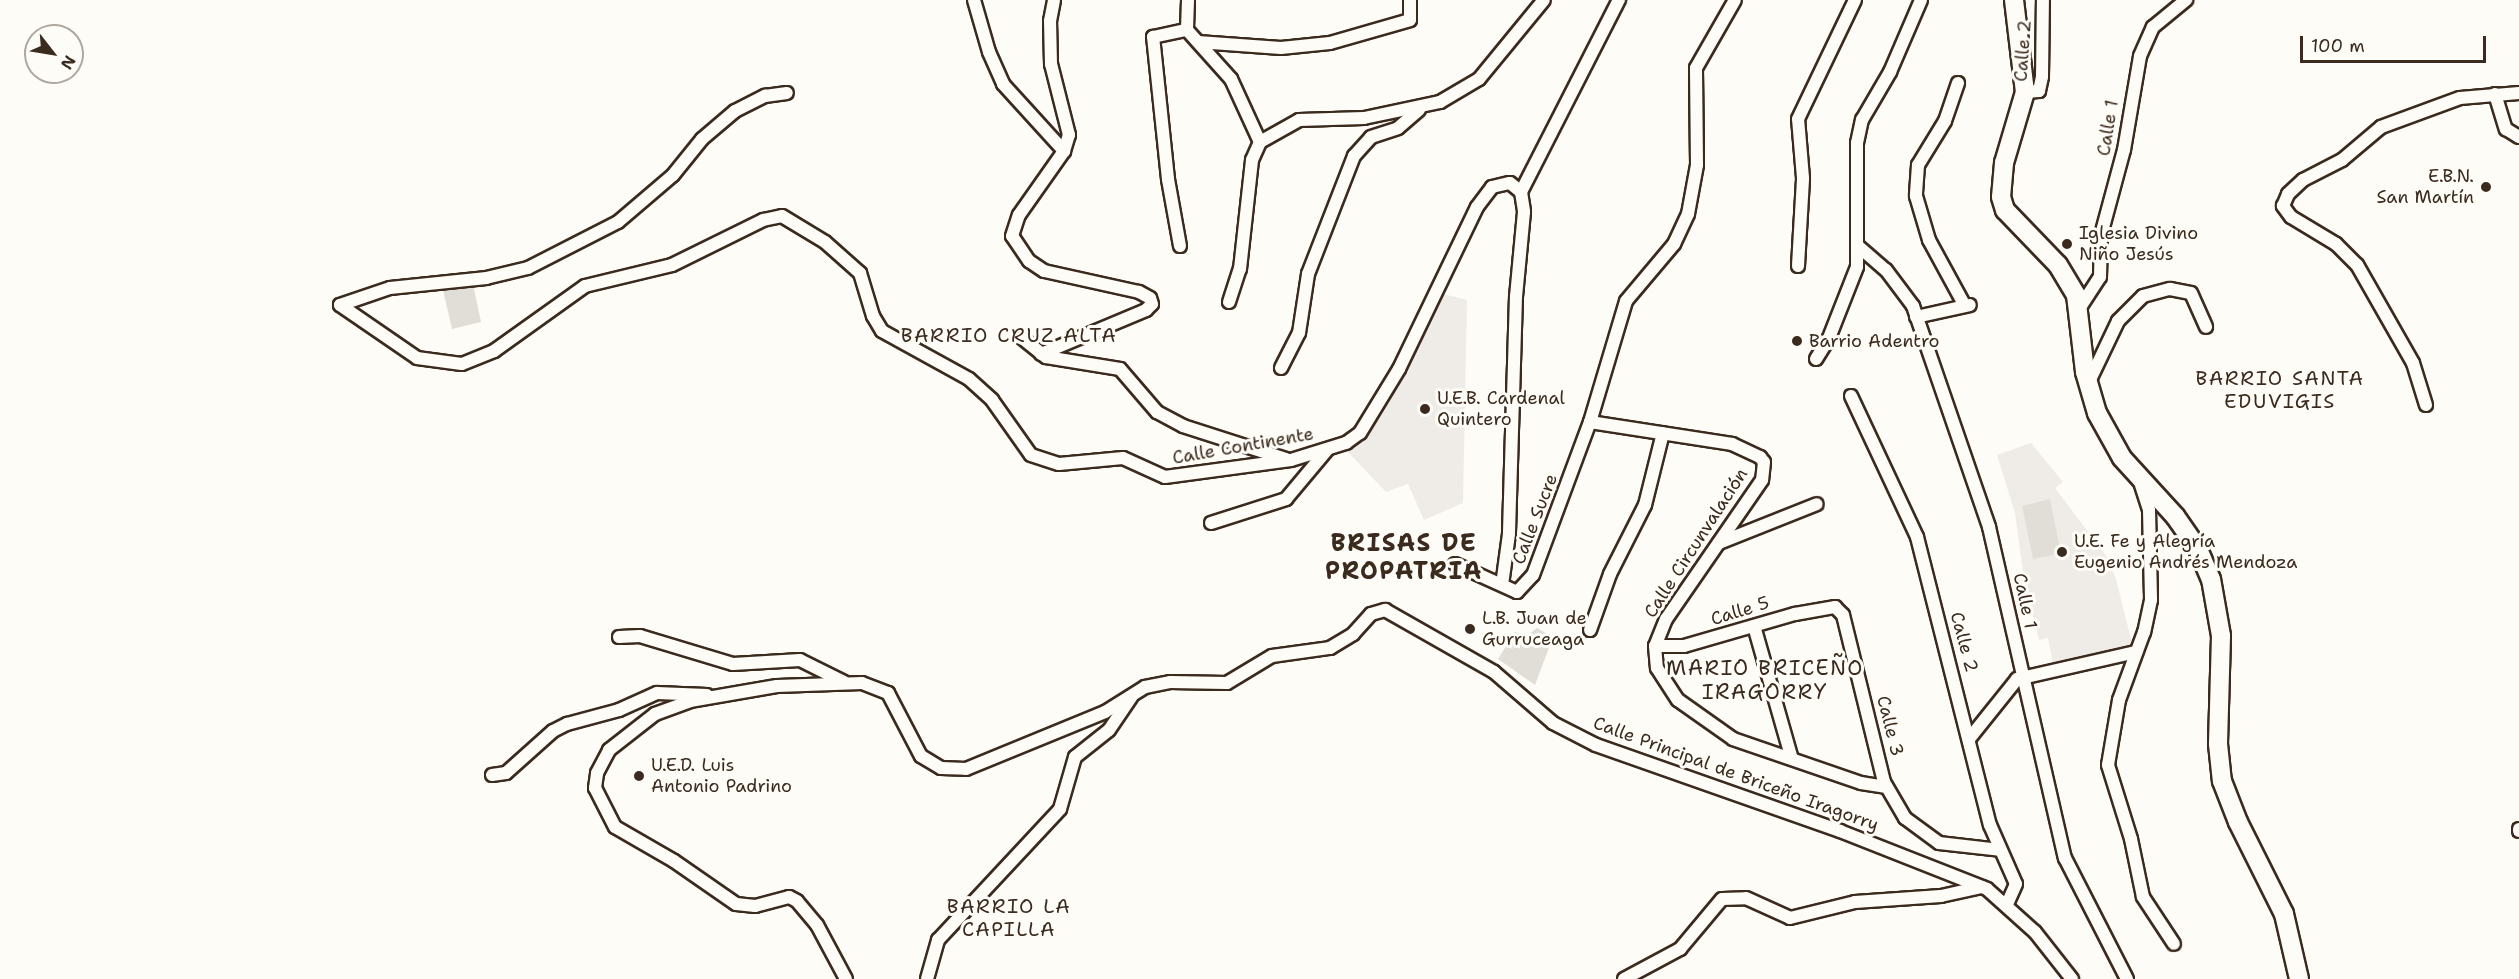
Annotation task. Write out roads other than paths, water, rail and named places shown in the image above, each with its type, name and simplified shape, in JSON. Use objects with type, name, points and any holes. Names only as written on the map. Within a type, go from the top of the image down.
[{"type":"main road","points":[[2014,0],[2025,92],[2004,163],[2001,197],[2010,218],[2058,265],[2076,295],[2088,384],[2109,438],[2137,475],[2175,516],[2198,549],[2211,579],[2221,636],[2221,772],[2238,822],[2284,914],[2298,979]]},
{"type":"street","points":[[974,0],[989,52],[1003,84],[1064,151]]},
{"type":"street","points":[[1041,354],[1146,310],[1152,304],[1150,298],[1139,292],[1053,275],[1029,261],[1016,244],[1013,227],[1064,151],[1068,122],[1049,46],[1054,0]]},
{"type":"street","points":[[1188,0],[1187,30],[1231,79],[1260,142]]},
{"type":"street","points":[[1198,42],[1281,48],[1330,43],[1410,20],[1410,0]]},
{"type":"street","points":[[1281,368],[1299,333],[1308,274],[1354,156],[1371,137],[1398,128],[1422,108],[1479,79],[1544,0]]},
{"type":"street","points":[[1502,585],[1509,534],[1516,308],[1524,212],[1521,192],[1619,0]]},
{"type":"street","points":[[1590,422],[1626,301],[1674,244],[1688,214],[1697,165],[1696,68],[1735,0]]},
{"type":"street","points":[[1798,266],[1803,178],[1798,119],[1855,0]]},
{"type":"street","points":[[1816,359],[1851,286],[1858,246],[1857,164],[1862,120],[1890,72],[1921,0]]},
{"type":"street","name":"Calle 2","points":[[2025,92],[2039,91],[2042,77],[2043,0]]},
{"type":"street","name":"Calle 1","points":[[2079,309],[2100,276],[2101,235],[2124,150],[2140,56],[2153,27],[2186,0]]},
{"type":"street","points":[[1180,246],[1168,179],[1153,37],[1187,30]]},
{"type":"street","points":[[1916,318],[1968,306],[1929,240],[1916,196],[1918,165],[1945,121],[1958,83]]},
{"type":"street","name":"Calle Continente","points":[[787,93],[781,91],[765,96],[735,111],[702,139],[674,175],[618,222],[528,268],[486,278],[390,288],[340,305],[417,358],[462,364],[494,351],[585,286],[672,265],[763,220],[783,216],[825,242],[860,273],[873,316],[882,331],[969,379],[992,400],[1031,455],[1059,464],[1123,458],[1165,477],[1291,460],[1327,450],[1360,433],[1375,414],[1458,241],[1486,194],[1500,183],[1510,183],[1521,192]]},
{"type":"street","points":[[2426,405],[2412,363],[2357,265],[2336,244],[2291,217],[2283,206],[2288,194],[2303,180],[2342,160],[2381,127],[2460,98],[2519,93]]},
{"type":"street","points":[[2495,94],[2506,129],[2519,137]]},
{"type":"street","points":[[1229,302],[1240,269],[1252,160],[1260,142],[1299,120],[1364,118],[1422,108]]},
{"type":"street","name":"Calle 1","points":[[1858,246],[1901,288],[1916,318],[1989,527],[2021,676],[2066,858],[2127,979]]},
{"type":"street","points":[[2088,384],[2118,321],[2143,296],[2170,289],[2191,293],[2206,327]]},
{"type":"street","points":[[1021,337],[1041,354],[1060,361],[1120,369],[1157,412],[1168,419],[1219,439],[1291,460]]},
{"type":"street","name":"Calle 2","points":[[1851,396],[1917,537],[1990,825],[2016,884],[2007,904]]},
{"type":"street","name":"Calle Circunvalación","points":[[1590,422],[1746,448],[1764,462],[1762,480],[1666,619],[1655,646],[1664,682],[1690,711],[1733,738],[1861,783],[1887,787]]},
{"type":"street","name":"Calle Sucre","points":[[1455,564],[1517,592],[1528,585],[1590,422]]},
{"type":"street","points":[[1590,630],[1610,574],[1645,505],[1663,433]]},
{"type":"street","points":[[1211,523],[1286,499],[1327,450]]},
{"type":"street","points":[[2137,475],[2149,510],[2152,571],[2148,619],[2119,700],[2108,765],[2131,839],[2143,897],[2174,944]]},
{"type":"street","points":[[1719,543],[1817,504]]},
{"type":"street","name":"Calle 5","points":[[1655,646],[1684,646],[1825,606],[1835,607]]},
{"type":"street","name":"Calle 3","points":[[1835,607],[1843,615],[1887,787]]},
{"type":"street","name":"Calle Principal de Briceño Iragorry","points":[[846,979],[817,925],[797,902],[780,897],[746,906],[726,900],[674,861],[615,827],[599,803],[595,788],[597,773],[619,740],[655,714],[714,696],[777,686],[844,682],[876,686],[888,693],[921,756],[954,771],[980,766],[1105,712],[1133,693],[1160,683],[1227,683],[1272,656],[1330,648],[1353,634],[1371,614],[1385,610],[1494,672],[1553,723],[1596,745],[1840,831],[1982,886],[2007,904],[2035,932],[2072,979]]},
{"type":"street","points":[[1754,626],[1792,759]]},
{"type":"street","points":[[619,637],[640,636],[733,664],[800,660],[844,682]]},
{"type":"street","points":[[1969,739],[1996,702],[2021,676],[2136,652]]},
{"type":"street","points":[[492,775],[506,772],[544,738],[567,724],[619,710],[657,693],[674,691],[714,696]]},
{"type":"street","points":[[927,979],[938,940],[1060,808],[1075,757],[1109,730],[1133,693]]},
{"type":"street","points":[[1887,787],[1905,819],[1927,838],[1954,848],[2000,850]]},
{"type":"street","points":[[1624,979],[1680,949],[1722,899],[1746,898],[1790,918],[1855,902],[1941,896],[1982,886]]},
{"type":"place","name":"E.B.N. San Martín","points":[[2486,187]]},
{"type":"place","name":"Iglesia Divino Niño Jesús","points":[[2067,244]]},
{"type":"place","name":"Barrio Adentro","points":[[1797,341]]},
{"type":"place","name":"U.E.B. Cardenal Quintero","points":[[1425,409]]},
{"type":"place","name":"U.E. Fe y Alegría Eugenio Andrés Mendoza","points":[[2062,552]]},
{"type":"place","name":"L.B. Juan de Gurruceaga","points":[[1470,629]]},
{"type":"place","name":"U.E.D. Luis Antonio Padrino","points":[[639,776]]},
{"type":"district","name":"BARRIO CRUZ ALTA","points":[[1009,335]]},
{"type":"district","name":"BARRIO SANTA EDUVIGIS","points":[[2280,390]]},
{"type":"district","name":"BRISAS DE PROPATRIA","points":[[1404,558]]},
{"type":"district","name":"MARIO BRICEÑO IRAGORRY","points":[[1765,680]]},
{"type":"district","name":"BARRIO LA CAPILLA","points":[[1009,918]]}]
